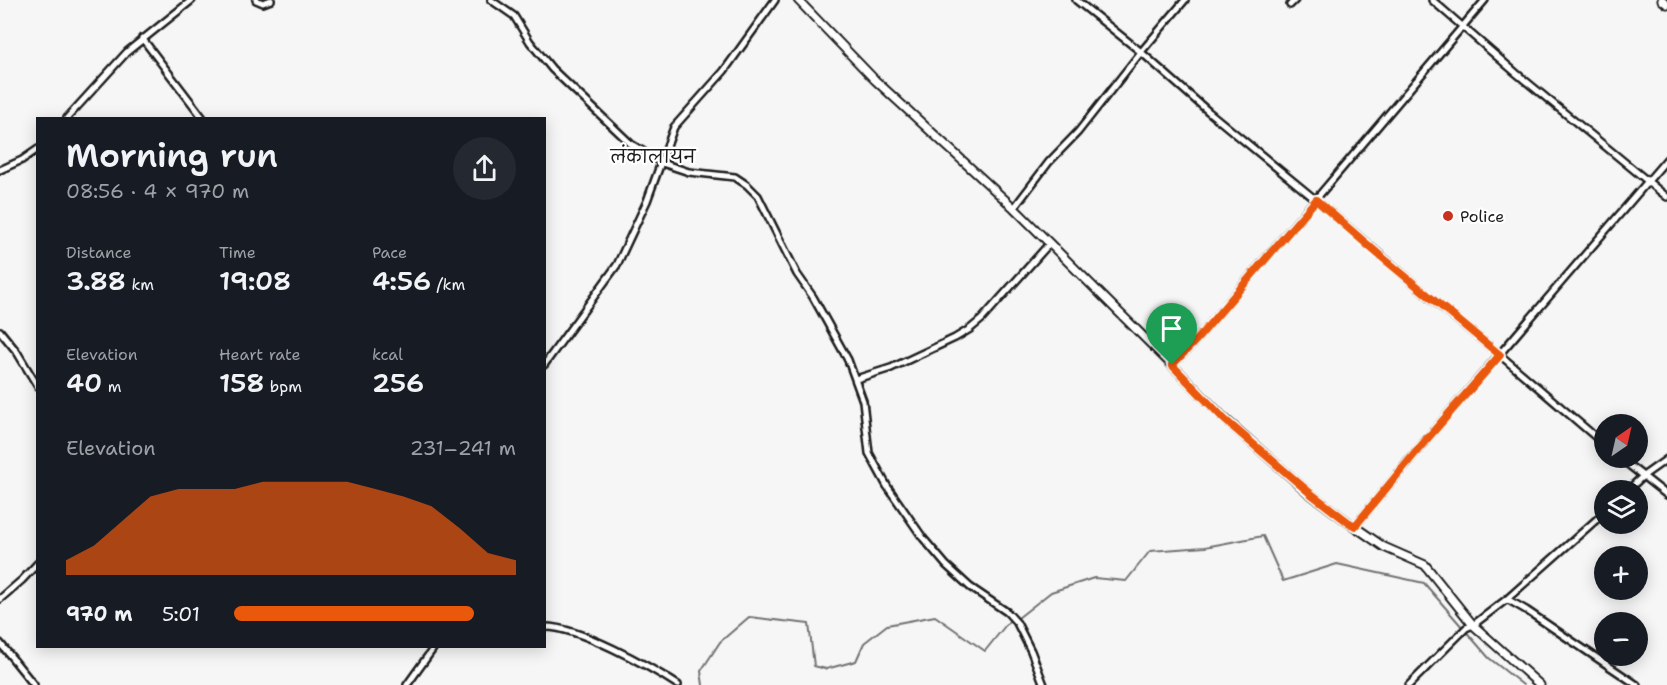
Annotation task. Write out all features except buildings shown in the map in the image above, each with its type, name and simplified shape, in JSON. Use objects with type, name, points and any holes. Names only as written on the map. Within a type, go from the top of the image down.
[{"type":"street","points":[[68,117],[127,52],[192,0]]},
{"type":"street","points":[[256,0],[263,3],[271,0]]},
{"type":"street","points":[[491,0],[514,16],[530,42],[552,69],[631,144],[662,163],[689,172],[735,177],[758,196],[797,274],[813,297],[848,360],[863,401],[869,453],[887,486],[923,538],[946,565],[970,587],[1007,612],[1017,623],[1044,685]]},
{"type":"street","points":[[546,362],[617,265],[647,201],[674,127],[723,71],[775,0]]},
{"type":"street","points":[[798,0],[875,80],[1014,208],[1225,420],[1310,493],[1348,522],[1384,547],[1425,565],[1473,625],[1540,685]]},
{"type":"street","points":[[1076,0],[1141,52],[1209,112],[1594,436]]},
{"type":"street","points":[[1014,208],[1049,162],[1093,114],[1185,0]]},
{"type":"street","points":[[1290,5],[1295,0]]},
{"type":"street","points":[[1432,0],[1516,73],[1667,197]]},
{"type":"street","points":[[1172,365],[1198,338],[1485,0]]},
{"type":"street","points":[[1662,0],[1667,4]]},
{"type":"street","points":[[142,38],[202,117]]},
{"type":"street","points":[[0,170],[36,150]]},
{"type":"street","points":[[1355,526],[1667,159]]},
{"type":"street","points":[[856,379],[891,368],[970,329],[982,319],[1049,244]]},
{"type":"street","points":[[0,331],[36,384]]},
{"type":"street","points":[[1639,480],[1667,459]]},
{"type":"street","points":[[1633,468],[1667,495]]},
{"type":"street","points":[[1409,685],[1463,631],[1507,599],[1594,522]]},
{"type":"street","points":[[0,599],[36,565]]},
{"type":"street","points":[[1507,599],[1637,685]]},
{"type":"street","points":[[546,627],[555,626],[570,630],[615,650],[678,685]]},
{"type":"street","points":[[0,643],[34,685]]},
{"type":"street","points":[[407,685],[434,648]]},
{"type":"waterway","points":[[1018,618],[1051,592],[1094,578],[1126,581],[1150,551],[1205,547],[1263,536],[1283,581],[1337,564],[1424,583],[1489,658],[1523,685]]},
{"type":"waterway","points":[[703,685],[701,671],[720,642],[749,617],[809,624],[814,666],[826,669],[856,661],[864,643],[887,625],[935,616],[985,651],[1009,621]]},
{"type":"place","name":"Police","points":[[1448,216]]},
{"type":"district","name":"लंकालायन","points":[[653,157]]},
{"type":"route","points":[[1316,200],[1500,355],[1355,526],[1310,493],[1225,420],[1172,365],[1198,338],[1316,200]]}]
